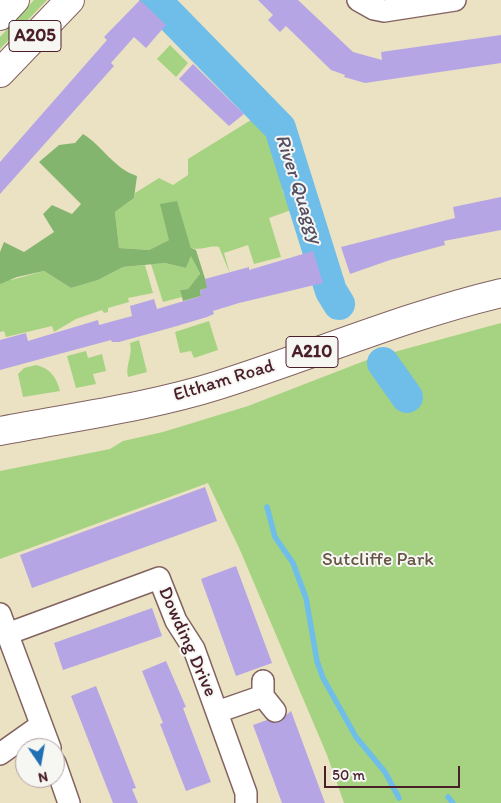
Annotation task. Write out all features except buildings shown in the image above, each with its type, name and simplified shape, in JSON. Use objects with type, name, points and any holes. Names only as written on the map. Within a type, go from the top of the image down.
[{"type":"highway","name":"A205","points":[[0,16],[15,0]]},
{"type":"highway","name":"A205","points":[[0,74],[70,0]]},
{"type":"highway","name":"Eltham Road","points":[[0,431],[122,408],[218,385],[397,322],[456,304],[501,294]]},
{"type":"street","points":[[358,0],[374,9],[384,10],[455,0]]},
{"type":"street","name":"Dowding Drive","points":[[7,634],[159,578],[176,621],[194,649],[246,792],[246,803]]},
{"type":"street","points":[[0,614],[46,738]]},
{"type":"street","points":[[217,712],[267,696]]},
{"type":"street","points":[[0,754],[41,725]]},
{"type":"street","points":[[64,788],[70,803]]},
{"type":"green space","points":[[34,0],[47,0],[0,49],[0,37]]},
{"type":"green space","points":[[170,45],[188,63],[176,77],[157,59]]},
{"type":"green space","points":[[259,115],[274,131],[309,238],[307,239],[289,188],[282,190],[291,210],[269,218],[281,257],[254,264],[248,245],[224,253],[230,274],[219,247],[191,248],[177,202],[169,240],[149,250],[119,248],[115,212],[134,198],[135,193],[159,178],[173,185],[188,175],[188,159]]},
{"type":"green space","points":[[83,134],[121,168],[137,176],[134,198],[115,212],[119,248],[149,250],[169,240],[160,204],[177,201],[191,248],[196,250],[208,288],[200,290],[201,296],[183,301],[180,290],[188,289],[200,274],[191,256],[186,268],[165,263],[123,267],[98,280],[71,288],[44,271],[17,277],[0,284],[0,252],[4,242],[24,252],[54,232],[43,214],[52,205],[72,214],[81,204],[39,162],[59,145],[75,143]]},
{"type":"green space","points":[[191,255],[200,275],[188,289],[180,290],[182,297],[163,302],[151,264],[165,263],[186,268]]},
{"type":"green space","points":[[145,265],[153,293],[128,298],[129,302],[108,308],[108,312],[104,313],[102,310],[76,319],[54,332],[52,326],[6,337],[4,331],[0,332],[0,277],[5,274],[11,280],[44,271],[71,288],[98,280],[123,267]]},
{"type":"green space","points":[[209,321],[218,350],[194,358],[191,351],[180,353],[175,332]]},
{"type":"green space","name":"Sutcliffe Park","points":[[501,323],[501,803],[344,803],[327,755],[240,550],[208,483],[0,559],[0,471],[110,449],[123,441],[163,432],[248,406],[372,358]]},
{"type":"green space","points":[[139,340],[147,372],[128,377],[127,368],[131,352],[130,343]]},
{"type":"green space","points":[[86,351],[88,358],[102,354],[106,371],[93,374],[96,384],[76,388],[67,356]]},
{"type":"green space","points":[[36,365],[45,368],[52,374],[60,391],[23,397],[18,374],[24,368]]},
{"type":"waterway","name":"River Quaggy","points":[[155,0],[280,128],[331,291],[339,304]]},
{"type":"waterway","name":"River Quaggy","points":[[383,363],[407,397]]},
{"type":"waterway","points":[[267,507],[275,537],[293,563],[306,598],[317,661],[323,678],[356,737],[385,772],[399,798]]},
{"type":"waterway","points":[[448,797],[453,803]]}]
